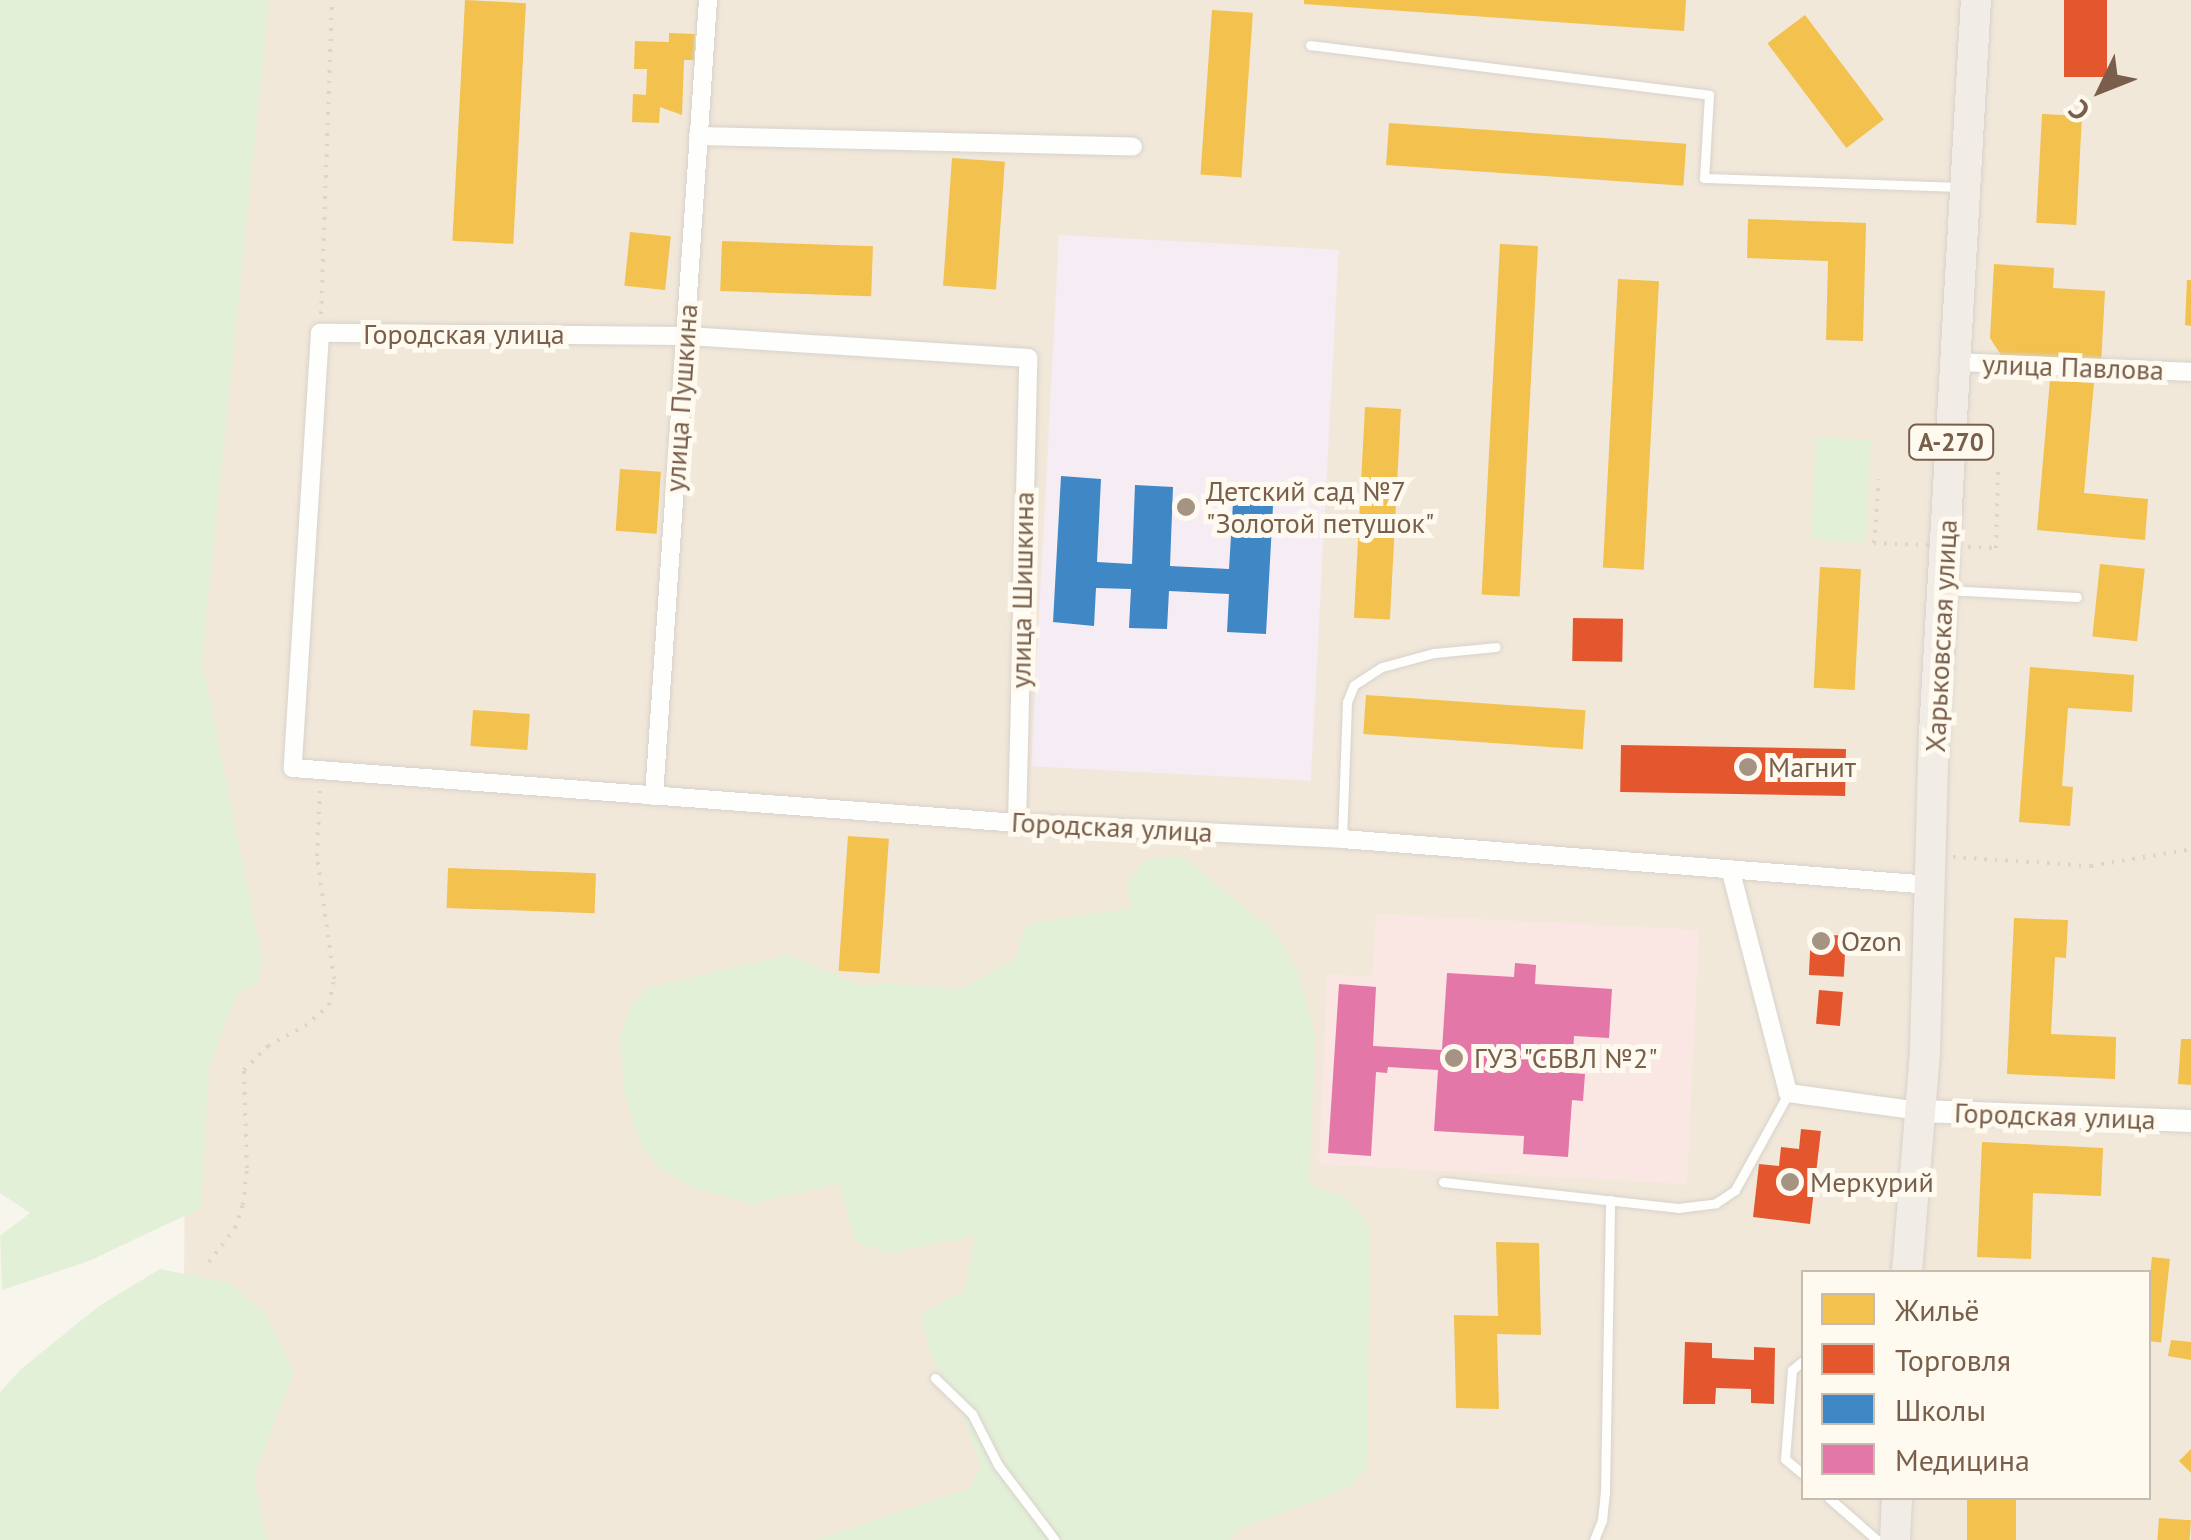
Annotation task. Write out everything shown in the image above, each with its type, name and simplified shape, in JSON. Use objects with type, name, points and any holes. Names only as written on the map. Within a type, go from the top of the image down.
[{"type":"highway","name":"Харьковская улица","points":[[1906,1270],[1932,870],[1943,590],[1976,0]]},
{"type":"highway","points":[[1895,1540],[1897,1500]]},
{"type":"street","name":"улица Пушкина","points":[[654,796],[708,0]]},
{"type":"street","points":[[698,136],[1133,147]]},
{"type":"street","name":"Городская улица","points":[[1028,358],[685,336],[320,333],[294,768],[1017,823],[1342,839],[1731,872],[1932,870]]},
{"type":"street","name":"улица Шишкина","points":[[1017,823],[1028,358]]},
{"type":"street","name":"улица Павлова","points":[[1956,362],[2191,372]]},
{"type":"street","points":[[1731,872],[1788,1093],[1918,1111]]},
{"type":"street","name":"Городская улица","points":[[1918,1111],[2191,1121]]},
{"type":"lane","points":[[1310,45],[1710,94],[1704,178],[1964,188]]},
{"type":"lane","points":[[1943,590],[2077,597]]},
{"type":"lane","points":[[1342,839],[1347,702],[1354,685],[1382,667],[1434,652],[1496,648]]},
{"type":"lane","points":[[1443,1182],[1678,1208],[1716,1203],[1735,1190],[1788,1093]]},
{"type":"lane","points":[[1594,1540],[1602,1520],[1604,1493],[1610,1200]]},
{"type":"lane","points":[[1801,1362],[1792,1370],[1785,1458],[1801,1472]]},
{"type":"lane","points":[[935,1378],[972,1414],[998,1466],[1055,1540]]},
{"type":"lane","points":[[1831,1500],[1877,1540]]},
{"type":"path","points":[[320,333],[332,0]]},
{"type":"path","points":[[1879,478],[1874,543],[1996,548],[1998,469]]},
{"type":"path","points":[[209,1262],[234,1228],[243,1205],[248,1168],[244,1070],[268,1046],[305,1026],[329,1005],[334,979],[318,856],[321,770]]},
{"type":"path","points":[[1932,870],[2090,866],[2191,848]]},
{"type":"shaded area","points":[[191,0],[2191,0],[2191,1540],[192,1540],[183,1484]]},
{"type":"shaded area","name":"Детский сад №7 \"Золотой петушок\"","points":[[1059,235],[1339,250],[1311,781],[1031,766]]},
{"type":"shaded area","points":[[1376,914],[1699,930],[1687,1184],[1319,1164],[1327,974],[1372,977]]},
{"type":"green space","points":[[0,0],[269,0],[202,660],[263,962],[257,983],[237,994],[209,1069],[201,1208],[89,1261],[2,1290],[0,1236],[30,1213],[0,1193]]},
{"type":"green space","points":[[1816,437],[1871,440],[1866,543],[1811,540]]},
{"type":"green space","points":[[1181,856],[1276,933],[1297,970],[1315,1035],[1309,1185],[1346,1197],[1370,1226],[1367,1467],[1351,1487],[1240,1529],[1230,1540],[815,1540],[970,1488],[981,1466],[955,1394],[932,1359],[920,1314],[965,1290],[975,1236],[889,1253],[855,1242],[839,1184],[751,1204],[691,1187],[660,1168],[639,1142],[624,1091],[620,1037],[631,1005],[650,987],[788,955],[863,986],[882,983],[961,989],[1015,959],[1027,924],[1131,908],[1127,883],[1147,859]]},
{"type":"green space","points":[[160,1269],[229,1283],[264,1311],[294,1372],[254,1477],[267,1540],[0,1540],[0,1392],[21,1369],[99,1306]]},
{"type":"building: Жильё","points":[[465,0],[526,3],[513,244],[452,241]]},
{"type":"building: Жильё","points":[[1304,0],[1686,0],[1684,31],[1304,4]]},
{"type":"building: Жильё","points":[[1212,10],[1253,13],[1241,177],[1200,175]]},
{"type":"building: Жильё","points":[[1805,15],[1884,120],[1846,148],[1767,43]]},
{"type":"building: Жильё","points":[[669,33],[695,34],[694,60],[684,60],[682,115],[660,107],[659,123],[632,122],[633,94],[646,95],[647,69],[634,69],[635,41],[669,42]]},
{"type":"building: Жильё","points":[[2042,114],[2082,116],[2076,225],[2036,223]]},
{"type":"building: Жильё","points":[[1389,123],[1686,144],[1683,186],[1386,165]]},
{"type":"building: Жильё","points":[[952,158],[1005,162],[996,289],[943,286]]},
{"type":"building: Жильё","points":[[1748,219],[1866,223],[1863,341],[1826,340],[1828,261],[1747,258]]},
{"type":"building: Жильё","points":[[630,232],[671,236],[665,290],[624,286]]},
{"type":"building: Жильё","points":[[722,241],[873,246],[871,296],[720,291]]},
{"type":"building: Жильё","points":[[1500,244],[1538,246],[1520,597],[1482,595]]},
{"type":"building: Жильё","points":[[1994,264],[2054,268],[2053,288],[2105,291],[2101,364],[2001,355],[1990,338]]},
{"type":"building: Жильё","points":[[1618,279],[1659,281],[1644,570],[1603,568]]},
{"type":"building: Жильё","points":[[2187,280],[2191,280],[2191,326],[2185,325]]},
{"type":"building: Жильё","points":[[2050,380],[2094,383],[2084,493],[2148,499],[2145,540],[2037,530]]},
{"type":"building: Жильё","points":[[1365,407],[1401,409],[1390,620],[1354,618]]},
{"type":"building: Жильё","points":[[620,469],[661,472],[657,534],[616,531]]},
{"type":"building: Жильё","points":[[2100,564],[2145,569],[2137,641],[2092,637]]},
{"type":"building: Жильё","points":[[1820,567],[1861,569],[1855,690],[1814,688]]},
{"type":"building: Жильё","points":[[2030,667],[2134,675],[2132,712],[2068,708],[2062,786],[2073,787],[2070,826],[2019,822]]},
{"type":"building: Жильё","points":[[1366,695],[1585,710],[1583,749],[1363,734]]},
{"type":"building: Жильё","points":[[473,710],[530,714],[527,750],[470,746]]},
{"type":"building: Жильё","points":[[848,836],[889,839],[879,974],[839,971]]},
{"type":"building: Жильё","points":[[448,868],[596,873],[595,913],[447,908]]},
{"type":"building: Жильё","points":[[2014,918],[2068,920],[2066,958],[2055,957],[2051,1034],[2116,1037],[2115,1079],[2007,1074]]},
{"type":"building: Жильё","points":[[2181,1039],[2191,1039],[2191,1085],[2178,1084]]},
{"type":"building: Жильё","points":[[1982,1142],[2103,1148],[2101,1196],[2033,1193],[2031,1259],[1977,1257]]},
{"type":"building: Жильё","points":[[1496,1242],[1539,1243],[1541,1335],[1497,1334],[1499,1409],[1456,1408],[1454,1315],[1498,1316]]},
{"type":"building: Жильё","points":[[2152,1257],[2170,1259],[2161,1342],[2151,1341]]},
{"type":"building: Жильё","points":[[2171,1340],[2191,1342],[2191,1360],[2168,1356]]},
{"type":"building: Жильё","points":[[2191,1449],[2191,1473],[2179,1461]]},
{"type":"building: Жильё","points":[[1967,1500],[2016,1500],[2016,1540],[1967,1540]]},
{"type":"building: Жильё","points":[[2159,1518],[2191,1520],[2190,1540],[2157,1540]]},
{"type":"building: Торговля","points":[[2064,0],[2107,0],[2107,77],[2064,77]]},
{"type":"building: Торговля","points":[[1573,618],[1623,619],[1622,662],[1572,661]]},
{"type":"building: Торговля","points":[[1621,745],[1846,749],[1845,796],[1620,792]]},
{"type":"building: Торговля","points":[[1811,934],[1846,936],[1844,977],[1809,975]]},
{"type":"building: Торговля","points":[[1819,990],[1843,992],[1840,1026],[1816,1024]]},
{"type":"building: Торговля","points":[[1801,1129],[1821,1131],[1810,1224],[1753,1217],[1759,1164],[1779,1166],[1781,1147],[1799,1149]]},
{"type":"building: Торговля","points":[[1685,1342],[1712,1343],[1712,1358],[1754,1360],[1754,1347],[1775,1348],[1774,1404],[1751,1403],[1751,1389],[1716,1388],[1715,1404],[1683,1404]]},
{"type":"building: Школы","points":[[1061,476],[1101,479],[1097,562],[1132,564],[1135,485],[1173,487],[1170,566],[1229,569],[1234,486],[1274,488],[1266,634],[1227,632],[1229,594],[1169,591],[1167,629],[1129,628],[1131,589],[1096,588],[1094,626],[1053,622]]},
{"type":"building: Медицина","name":"ГУЗ \"СБВЛ №2\"","points":[[1515,963],[1536,965],[1535,984],[1612,989],[1609,1038],[1574,1036],[1572,1073],[1585,1074],[1583,1101],[1572,1100],[1568,1157],[1523,1154],[1524,1136],[1434,1131],[1438,1070],[1388,1067],[1387,1073],[1376,1072],[1371,1156],[1328,1153],[1339,984],[1376,987],[1373,1046],[1442,1050],[1447,973],[1514,977]]},
{"type":"place","name":"Детский сад №7 \"Золотой петушок\"","points":[[1186,507]]},
{"type":"place","name":"Магнит","points":[[1748,767]]},
{"type":"place","name":"Ozon","points":[[1821,941]]},
{"type":"place","name":"ГУЗ \"СБВЛ №2\"","points":[[1454,1058]]},
{"type":"place","name":"Меркурий","points":[[1790,1182]]}]
